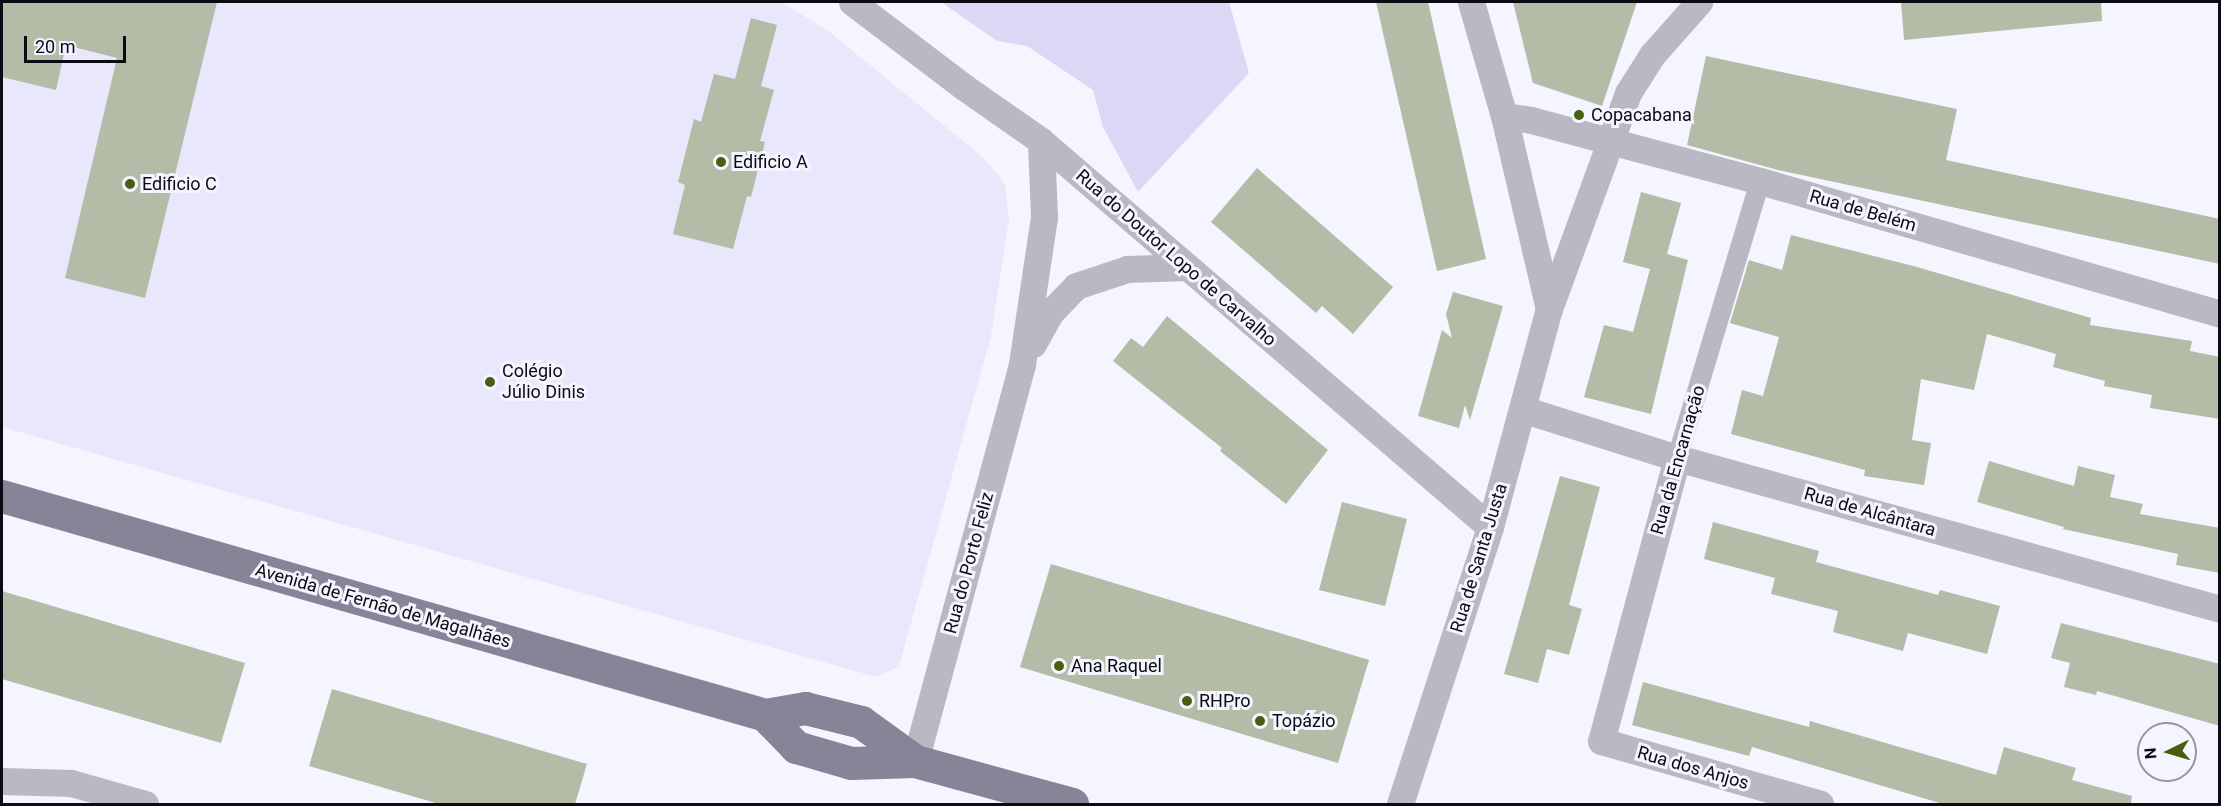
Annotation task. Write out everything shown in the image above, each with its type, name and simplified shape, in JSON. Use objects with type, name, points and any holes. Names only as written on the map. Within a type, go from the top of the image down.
[{"type":"main road","name":"Avenida de Fernão de Magalhães","points":[[2,496],[765,715],[796,747],[851,763],[915,761],[1072,804]]},
{"type":"street","name":"Rua do Doutor Lopo de Carvalho","points":[[852,2],[964,87],[1041,141],[1490,527]]},
{"type":"street","name":"Rua de Santa Justa","points":[[1471,2],[1504,116],[1550,309]]},
{"type":"street","name":"Rua de Santa Justa","points":[[1400,804],[1490,527],[1550,309],[1628,93],[1652,55],[1699,2]]},
{"type":"street","name":"Rua de Belém","points":[[1504,116],[1531,120],[1611,140],[1673,159],[1760,181],[2220,314]]},
{"type":"street","name":"Rua do Porto Feliz","points":[[915,761],[1022,364],[1044,217],[1041,141]]},
{"type":"street","name":"Rua da Encarnação","points":[[1601,741],[1677,458],[1760,181]]},
{"type":"street","name":"Rua do Porto Feliz","points":[[1022,364],[1050,313],[1076,286],[1127,269],[1187,267]]},
{"type":"street","name":"Rua de Alcântara","points":[[1522,409],[1677,458],[2220,609]]},
{"type":"street","name":"Rua dos Anjos","points":[[1601,741],[1820,804]]},
{"type":"street","points":[[2,781],[71,783],[145,804]]},
{"type":"shaded area","name":"Colégio Júlio Dinis","points":[[2,2],[781,2],[827,30],[985,159],[1005,184],[1009,219],[991,336],[899,666],[876,677],[2,427]]},
{"type":"shaded area","points":[[941,2],[1229,2],[1249,73],[1138,192],[1103,127],[1093,90],[1027,46],[997,41]]},
{"type":"building","name":"Edificio C","points":[[2,2],[217,2],[145,298],[65,278],[117,58],[66,45],[56,90],[2,77]]},
{"type":"building","points":[[1376,2],[1428,2],[1486,259],[1437,271]]},
{"type":"building","points":[[1513,2],[1637,2],[1602,106],[1533,83]]},
{"type":"building","points":[[1901,2],[2101,2],[2102,21],[1904,40]]},
{"type":"building","name":"Edificio A","points":[[751,18],[777,25],[761,86],[774,90],[760,141],[765,142],[751,197],[747,196],[733,249],[673,234],[685,185],[678,182],[694,119],[701,122],[714,74],[735,79]]},
{"type":"building","points":[[1706,56],[1957,109],[1946,160],[2220,219],[2220,264],[1778,170],[1687,145]]},
{"type":"building","points":[[1257,168],[1393,287],[1353,334],[1322,306],[1316,313],[1211,222]]},
{"type":"building","points":[[1641,192],[1681,203],[1667,254],[1688,260],[1651,414],[1584,397],[1604,325],[1633,332],[1650,269],[1623,262]]},
{"type":"building","points":[[1791,235],[1917,267],[2091,318],[2090,325],[2192,341],[2190,351],[2220,357],[2220,419],[2150,408],[2152,395],[2104,386],[2105,381],[2053,367],[2056,354],[1987,334],[1974,390],[1921,379],[1912,440],[1931,443],[1924,485],[1864,476],[1865,470],[1731,434],[1742,390],[1763,396],[1779,337],[1730,323],[1749,260],[1782,270]]},
{"type":"building","points":[[1453,292],[1503,306],[1470,420],[1465,405],[1459,428],[1418,416],[1442,330],[1452,338],[1446,314]]},
{"type":"building","points":[[1167,316],[1328,450],[1286,504],[1220,451],[1222,448],[1113,361],[1131,338],[1143,347]]},
{"type":"building","points":[[1989,461],[2074,486],[2078,466],[2115,475],[2110,497],[2143,504],[2140,514],[2220,528],[2220,573],[2176,565],[2178,554],[2063,529],[2064,527],[1977,502]]},
{"type":"building","points":[[1560,476],[1600,487],[1569,605],[1582,609],[1569,655],[1547,649],[1538,683],[1504,674]]},
{"type":"building","points":[[1342,502],[1407,519],[1385,606],[1319,590]]},
{"type":"building","points":[[1713,522],[1819,551],[1816,562],[1938,595],[1940,590],[2000,606],[1987,654],[1908,633],[1903,651],[1833,632],[1838,611],[1771,594],[1775,578],[1704,559]]},
{"type":"building","points":[[1051,564],[1369,660],[1338,763],[1020,667]]},
{"type":"building","points":[[2,591],[245,663],[221,743],[2,679]]},
{"type":"building","points":[[2061,623],[2220,664],[2220,726],[2097,691],[2096,695],[2064,687],[2070,663],[2051,658]]},
{"type":"building","points":[[1643,682],[1809,727],[1810,721],[1996,775],[2004,747],[2076,768],[2072,780],[2132,796],[2131,804],[1943,804],[1752,747],[1749,756],[1632,725]]},
{"type":"building","points":[[332,689],[587,764],[575,804],[439,804],[309,766]]},
{"type":"place","name":"Copacabana","points":[[1579,115]]},
{"type":"place","name":"Edificio A","points":[[721,162]]},
{"type":"place","name":"Edificio C","points":[[130,184]]},
{"type":"place","name":"Colégio Júlio Dinis","points":[[490,382]]},
{"type":"place","name":"Ana Raquel","points":[[1059,666]]},
{"type":"place","name":"RHPro","points":[[1187,701]]},
{"type":"place","name":"Topázio","points":[[1260,721]]}]
